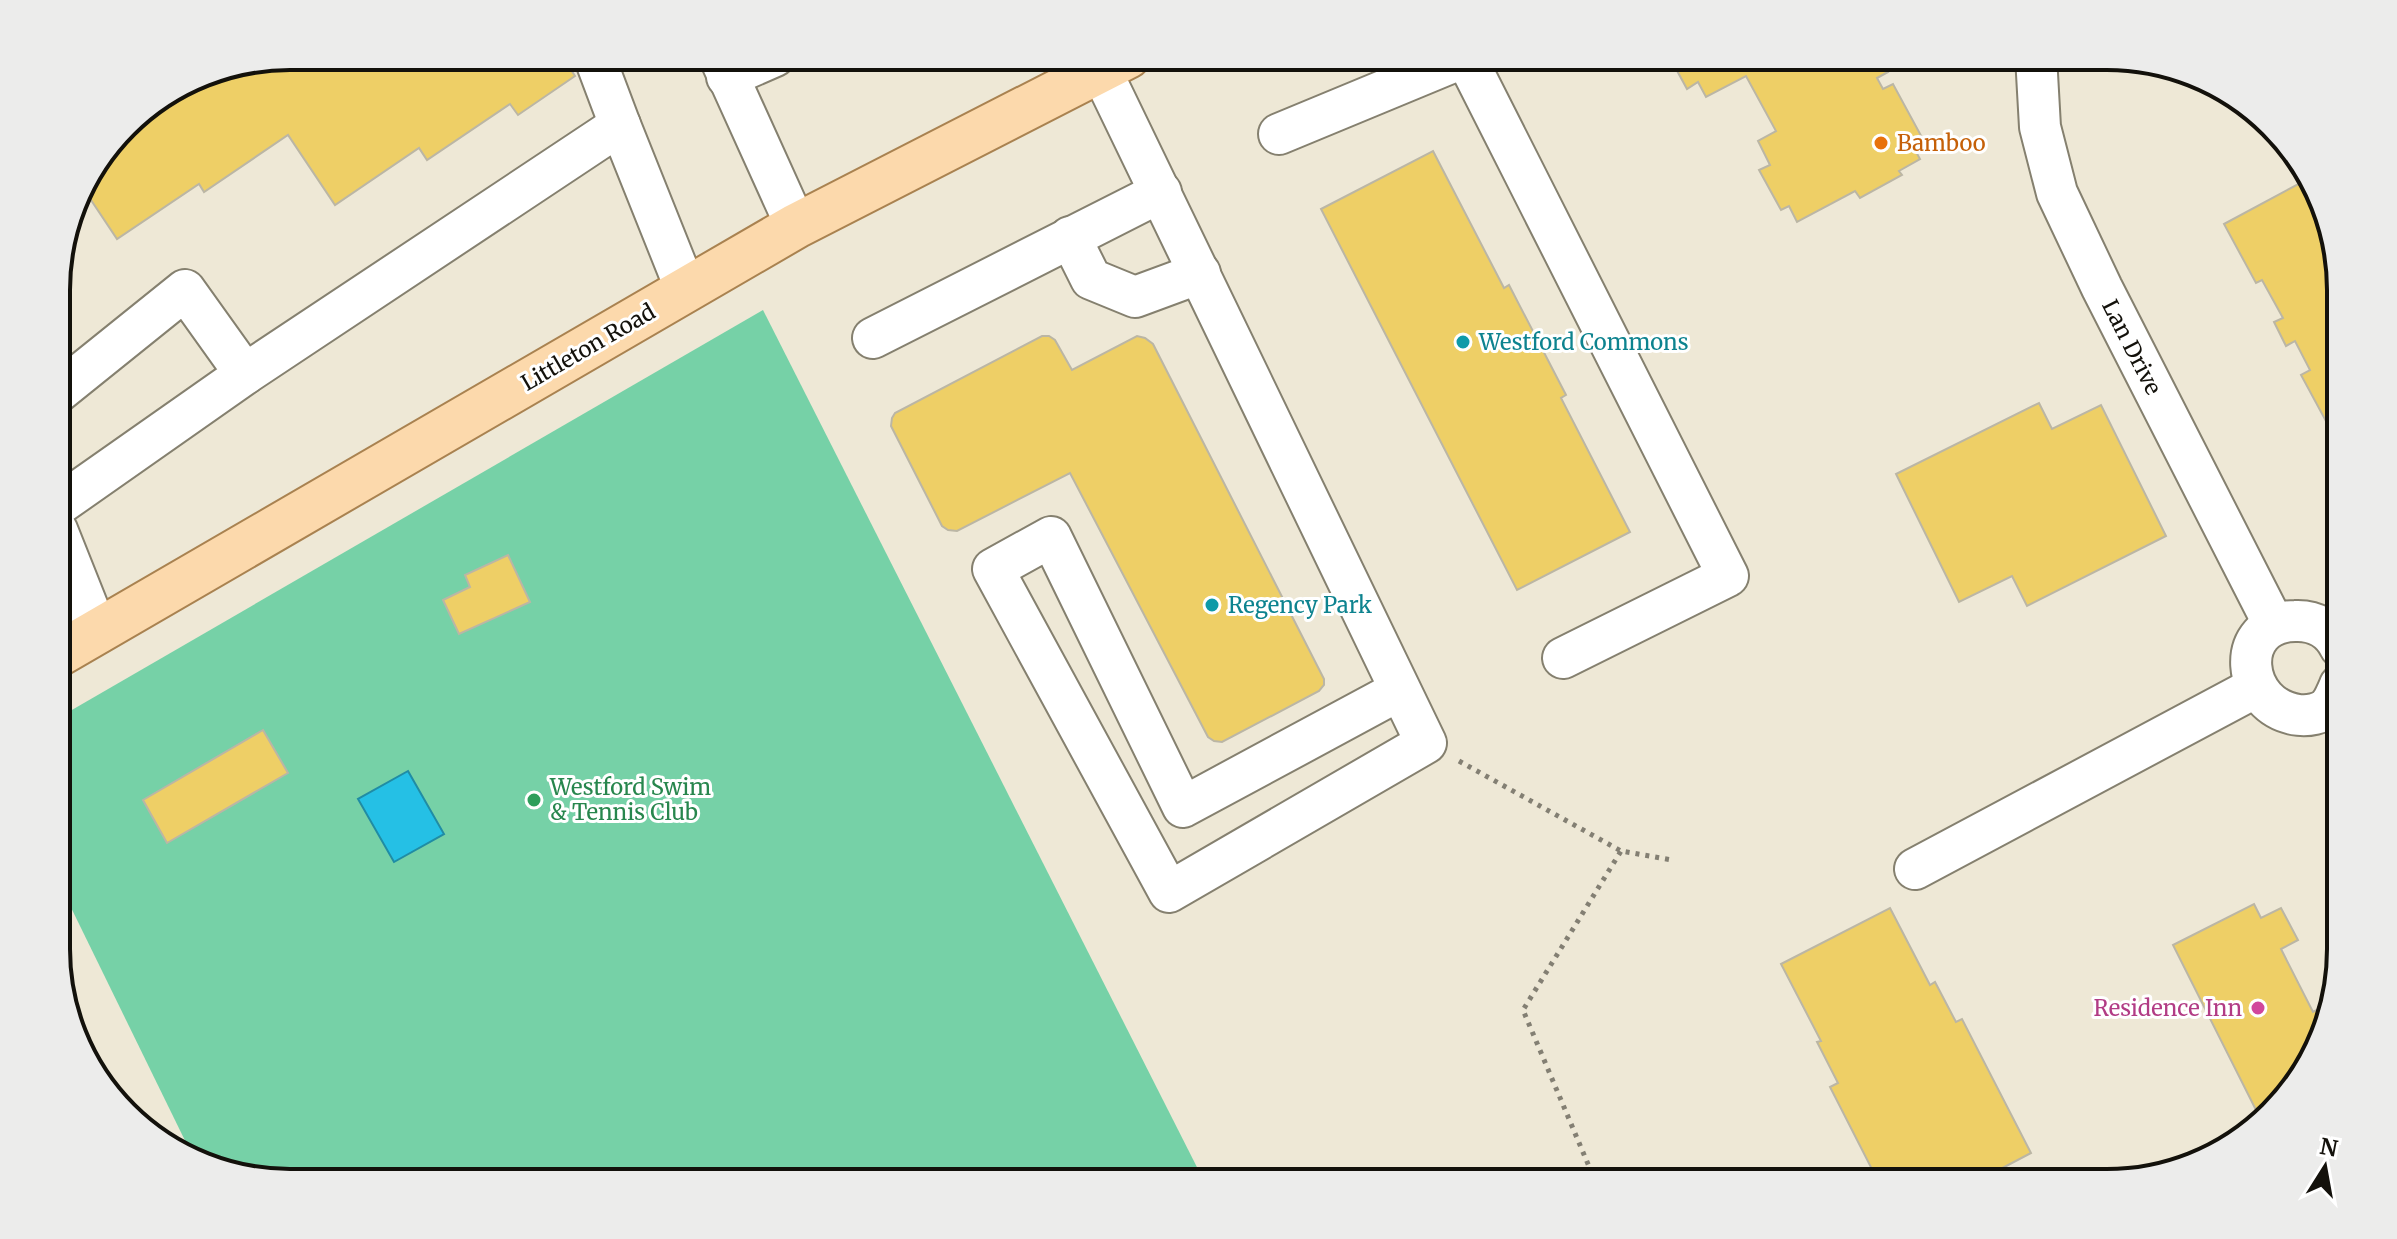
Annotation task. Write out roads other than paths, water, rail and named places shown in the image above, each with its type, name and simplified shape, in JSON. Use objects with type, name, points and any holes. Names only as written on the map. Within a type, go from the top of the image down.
[{"type":"main road","name":"Littleton Road","points":[[70,648],[796,226],[1091,70]]},
{"type":"street","points":[[599,70],[686,290]]},
{"type":"street","points":[[725,70],[796,226]]},
{"type":"street","points":[[1112,70],[1161,192],[1426,743],[1169,892],[993,569],[1051,537],[1183,807],[1400,690]]},
{"type":"street","points":[[1279,134],[1434,70]]},
{"type":"street","points":[[1472,70],[1728,576],[1563,658]]},
{"type":"street","name":"Lan Drive","points":[[2037,70],[2040,127],[2057,193],[2102,288],[2273,623]]},
{"type":"street","points":[[70,497],[245,374],[620,125]]},
{"type":"street","points":[[873,338],[1161,192]]},
{"type":"street","points":[[1070,237],[1091,279],[1135,297],[1200,273]]},
{"type":"street","points":[[70,383],[185,290],[245,374]]},
{"type":"street","points":[[70,563],[98,633]]},
{"type":"street","points":[[2327,631],[2318,624],[2298,620],[2273,623],[2252,649],[2250,667],[2256,687],[2267,702],[2278,709],[2301,715],[2315,714],[2327,708]]},
{"type":"street","points":[[1915,869],[2256,687]]},
{"type":"water","points":[[408,771],[444,834],[394,862],[358,799]]},
{"type":"place","name":"Bamboo","points":[[1881,143]]},
{"type":"place","name":"Westford Commons","points":[[1463,342]]},
{"type":"place","name":"Regency Park","points":[[1212,605]]},
{"type":"place","name":"Westford Swim & Tennis Club","points":[[534,800]]},
{"type":"place","name":"Residence Inn","points":[[2258,1008]]}]
